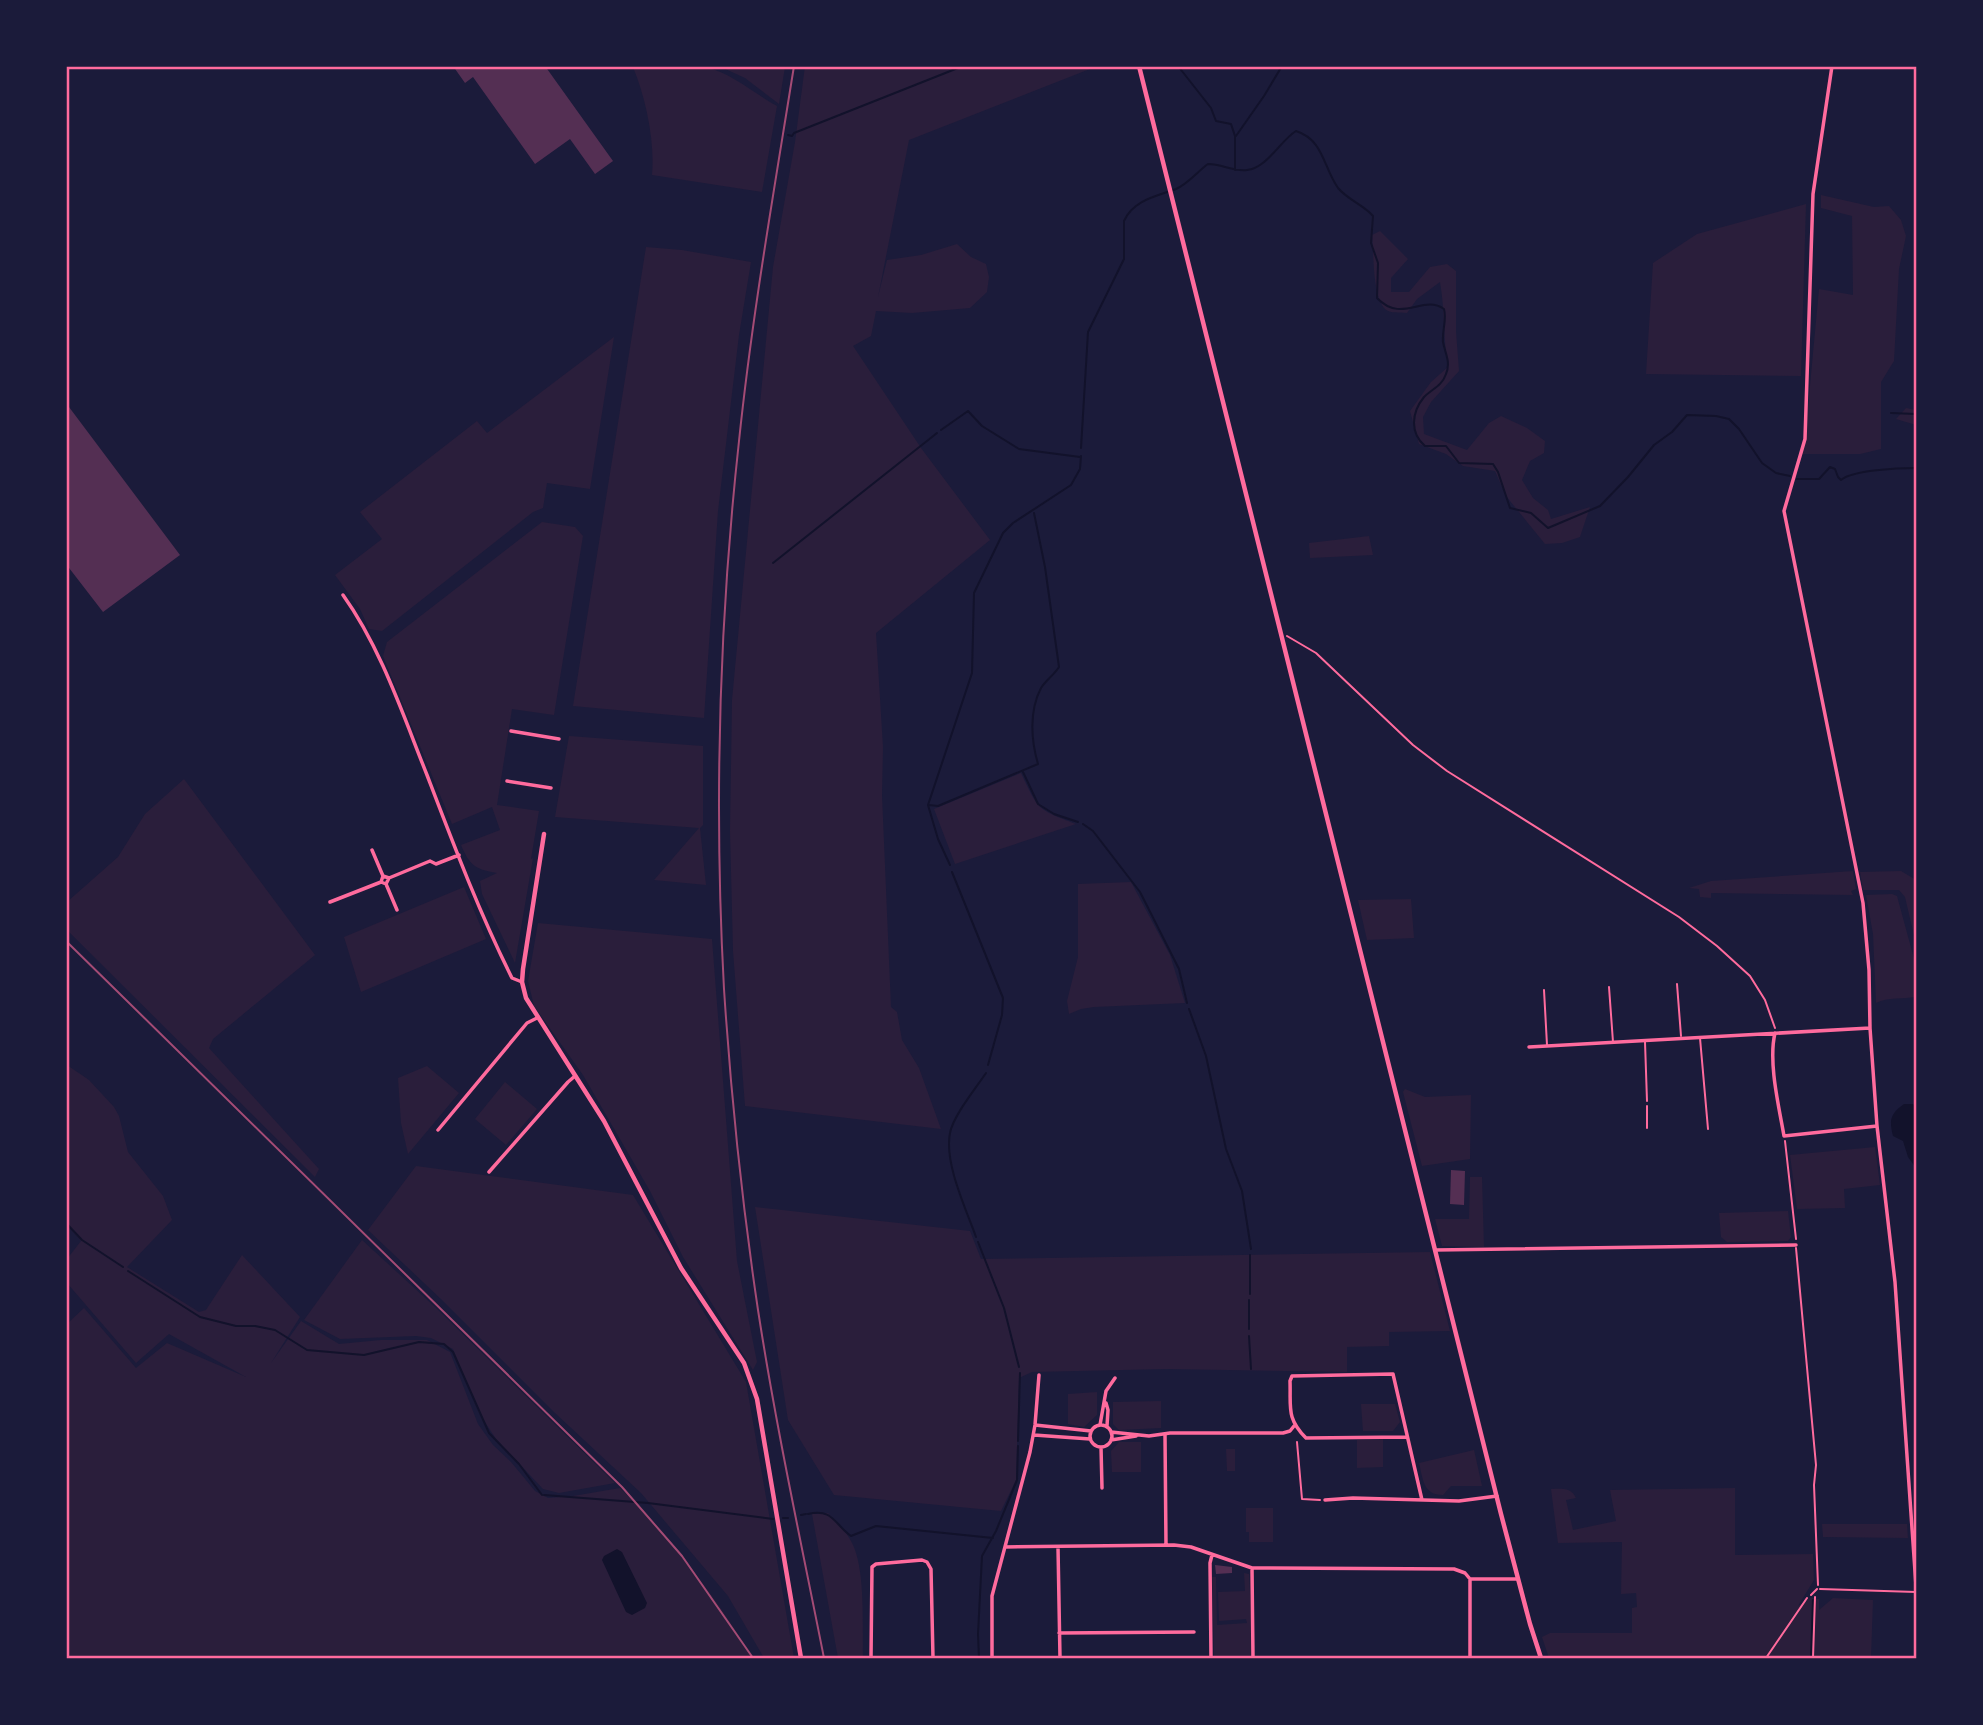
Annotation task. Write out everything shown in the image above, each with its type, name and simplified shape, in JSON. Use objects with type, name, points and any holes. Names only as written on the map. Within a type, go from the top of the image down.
[{"type":"street","points":[[1139,66],[1497,1496],[1541,1658]]},
{"type":"street","points":[[1832,66],[1813,194],[1805,439],[1784,511],[1863,903],[1877,1126],[1895,1282],[1916,1586]]},
{"type":"street","points":[[344,596],[369,636],[396,693],[503,961],[513,980],[522,982]]},
{"type":"street","points":[[511,731],[559,739]]},
{"type":"street","points":[[507,781],[551,788]]},
{"type":"street","points":[[544,834],[522,982],[526,998],[604,1121],[681,1268],[744,1363],[752,1382],[801,1658]]},
{"type":"street","points":[[372,850],[383,876],[381,882]]},
{"type":"street","points":[[386,884],[389,878],[430,861],[436,864],[460,855]]},
{"type":"street","points":[[383,876],[389,878]]},
{"type":"street","points":[[330,902],[381,882],[386,884],[397,910]]},
{"type":"street","points":[[438,1130],[520,1032],[537,1018]]},
{"type":"street","points":[[1529,1047],[1870,1028]]},
{"type":"street","points":[[1775,1032],[1773,1041],[1776,1084],[1784,1136],[1877,1126]]},
{"type":"street","points":[[489,1172],[575,1076]]},
{"type":"street","points":[[1436,1250],[1796,1245]]},
{"type":"street","points":[[1407,1437],[1306,1438],[1294,1426],[1292,1419],[1292,1376],[1393,1374],[1422,1500]]},
{"type":"street","points":[[992,1658],[992,1596],[1034,1435],[1039,1375]]},
{"type":"street","points":[[1035,1425],[1091,1431],[1100,1425],[1108,1387],[1115,1378]]},
{"type":"street","points":[[1105,1401],[1108,1410],[1107,1427]]},
{"type":"street","points":[[1091,1431],[1090,1439],[1094,1445],[1107,1445],[1111,1440],[1111,1432],[1100,1425]]},
{"type":"street","points":[[1111,1432],[1138,1436],[1283,1433],[1294,1426]]},
{"type":"street","points":[[1165,1434],[1166,1545]]},
{"type":"street","points":[[1034,1435],[1090,1439]]},
{"type":"street","points":[[1111,1440],[1138,1436]]},
{"type":"street","points":[[1101,1447],[1101,1488]]},
{"type":"street","points":[[1325,1500],[1353,1498],[1459,1501],[1497,1496]]},
{"type":"street","points":[[1004,1547],[1182,1545],[1252,1568],[1454,1569],[1465,1573],[1470,1579],[1470,1658]]},
{"type":"street","points":[[1058,1547],[1059,1658]]},
{"type":"street","points":[[1211,1658],[1212,1555]]},
{"type":"street","points":[[871,1658],[872,1567],[876,1564],[922,1560],[927,1562],[931,1569],[933,1658]]},
{"type":"street","points":[[1252,1568],[1253,1658]]},
{"type":"street","points":[[1470,1579],[1518,1579]]},
{"type":"street","points":[[1059,1633],[1194,1632]]},
{"type":"street","points":[[1203,1632],[1210,1632]]},
{"type":"lane","points":[[1677,984],[1681,1038]]},
{"type":"lane","points":[[1609,987],[1613,1043]]},
{"type":"lane","points":[[1544,990],[1547,1047]]},
{"type":"lane","points":[[1700,1037],[1708,1129]]},
{"type":"lane","points":[[1645,1041],[1647,1101]]},
{"type":"lane","points":[[1811,1595],[1818,1589]]},
{"type":"path","points":[[1282,637],[1289,636],[1316,653],[1405,738],[1447,771],[1679,917],[1717,946],[1750,976],[1765,1000],[1775,1032]]},
{"type":"path","points":[[1647,1101],[1647,1128]]},
{"type":"path","points":[[1784,1136],[1796,1222],[1816,1465],[1814,1485],[1818,1589],[1815,1596],[1813,1658]]},
{"type":"path","points":[[1297,1442],[1302,1499],[1325,1500]]},
{"type":"path","points":[[1818,1589],[1916,1592]]},
{"type":"path","points":[[1766,1658],[1811,1595]]},
{"type":"shaded area","points":[[805,66],[1095,67],[909,140],[878,297],[887,260],[921,255],[957,244],[971,257],[986,264],[989,277],[987,292],[970,308],[912,313],[876,311],[871,336],[853,346],[921,448],[990,540],[876,633],[883,747],[882,795],[891,1007],[897,1012],[902,1040],[919,1068],[941,1129],[745,1106],[733,951],[730,831],[732,700],[773,267]]},
{"type":"shaded area","points":[[633,67],[705,67],[733,79],[777,106],[762,192],[652,175],[649,120]]},
{"type":"shaded area","points":[[721,67],[785,67],[779,104],[745,78]]},
{"type":"shaded area","points":[[1821,195],[1874,207],[1889,206],[1901,220],[1906,236],[1899,269],[1894,361],[1881,382],[1881,449],[1860,454],[1801,454],[1805,439],[1819,289],[1853,295],[1852,216],[1821,208]]},
{"type":"shaded area","points":[[1806,204],[1801,376],[1646,374],[1653,263],[1697,234]]},
{"type":"shaded area","points":[[1380,231],[1408,259],[1391,278],[1391,292],[1409,292],[1430,267],[1447,264],[1456,271],[1459,371],[1431,402],[1423,417],[1424,434],[1467,450],[1489,423],[1501,416],[1527,428],[1545,441],[1544,453],[1530,461],[1522,480],[1533,498],[1548,510],[1551,519],[1590,507],[1580,537],[1562,543],[1545,544],[1506,496],[1495,471],[1463,466],[1446,454],[1419,444],[1410,411],[1431,382],[1448,367],[1440,282],[1417,299],[1407,313],[1387,311],[1378,294],[1374,263],[1372,235]]},
{"type":"shaded area","points":[[646,247],[682,250],[751,262],[739,335],[718,511],[704,718],[573,706]]},
{"type":"shaded area","points":[[614,337],[590,489],[547,483],[543,508],[533,512],[382,631],[369,629],[360,609],[335,575],[382,539],[360,512],[477,421],[487,433]]},
{"type":"shaded area","points":[[1906,408],[1916,410],[1916,425],[1896,419]]},
{"type":"shaded area","points":[[542,522],[575,527],[583,536],[554,715],[512,709],[497,805],[539,811],[515,963],[482,894],[480,881],[497,873],[474,865],[461,845],[500,830],[492,807],[452,824],[383,656],[387,642]]},
{"type":"shaded area","points":[[1369,536],[1373,555],[1310,558],[1309,543]]},
{"type":"shaded area","points":[[569,736],[703,746],[703,825],[700,828],[706,885],[654,880],[699,828],[555,817]]},
{"type":"shaded area","points":[[1021,773],[1041,807],[1076,824],[955,864],[934,809]]},
{"type":"shaded area","points":[[184,779],[315,955],[213,1039],[209,1048],[319,1169],[315,1177],[67,930],[67,902],[118,857],[145,814]]},
{"type":"shaded area","points":[[1853,871],[1856,889],[1851,891],[1853,895],[1711,893],[1711,898],[1700,897],[1699,889],[1689,888],[1711,881]]},
{"type":"shaded area","points":[[1901,871],[1916,880],[1916,944],[1905,897],[1899,890],[1863,890],[1860,872]]},
{"type":"shaded area","points":[[1131,882],[1170,955],[1185,1003],[1094,1007],[1069,1014],[1067,1001],[1078,957],[1078,884]]},
{"type":"shaded area","points":[[464,887],[486,939],[361,992],[344,937]]},
{"type":"shaded area","points":[[1866,895],[1897,896],[1916,966],[1916,997],[1876,1003],[1873,934]]},
{"type":"shaded area","points":[[1411,899],[1414,938],[1367,940],[1358,900]]},
{"type":"shaded area","points":[[538,923],[712,939],[737,1261],[757,1362],[753,1370],[683,1257],[650,1191],[583,1075],[534,1006],[528,981]]},
{"type":"shaded area","points":[[67,1065],[89,1080],[114,1107],[119,1116],[128,1152],[163,1196],[172,1220],[127,1267],[199,1312],[206,1310],[242,1255],[300,1317],[271,1363],[301,1321],[339,1344],[427,1340],[450,1352],[478,1424],[493,1445],[535,1491],[548,1498],[620,1488],[692,1569],[725,1614],[752,1658],[67,1658],[67,1324],[84,1308],[136,1368],[167,1343],[246,1377],[169,1334],[136,1363],[67,1283],[67,1259],[81,1241],[67,1225]]},
{"type":"shaded area","points":[[427,1066],[459,1093],[408,1154],[401,1123],[398,1078]]},
{"type":"shaded area","points":[[505,1082],[537,1109],[506,1145],[475,1119]]},
{"type":"shaded area","points":[[1405,1089],[1425,1097],[1471,1095],[1470,1159],[1422,1166],[1403,1092]]},
{"type":"shaded area","points":[[1904,1104],[1913,1104],[1916,1107],[1916,1168],[1908,1157],[1903,1141],[1893,1136],[1893,1114]]},
{"type":"shaded area","points":[[1875,1147],[1880,1185],[1844,1189],[1845,1208],[1797,1209],[1790,1155]]},
{"type":"shaded area","points":[[416,1166],[633,1195],[746,1382],[794,1658],[764,1658],[728,1596],[641,1493],[368,1230]]},
{"type":"shaded area","points":[[1470,1177],[1482,1177],[1484,1247],[1442,1246],[1435,1219],[1469,1219]]},
{"type":"shaded area","points":[[755,1207],[970,1231],[981,1259],[1430,1252],[1450,1331],[1389,1332],[1389,1346],[1347,1347],[1347,1372],[1167,1369],[1032,1372],[1019,1378],[1016,1480],[1001,1511],[834,1495],[788,1420]]},
{"type":"shaded area","points":[[1788,1211],[1791,1237],[1788,1241],[1727,1242],[1721,1237],[1719,1213]]},
{"type":"shaded area","points":[[362,1240],[435,1307],[615,1483],[559,1493],[543,1489],[496,1439],[479,1413],[453,1349],[431,1338],[416,1336],[340,1339],[304,1320]]},
{"type":"shaded area","points":[[1097,1392],[1097,1415],[1084,1427],[1068,1424],[1068,1394]]},
{"type":"shaded area","points":[[1161,1401],[1161,1428],[1119,1430],[1113,1424],[1113,1402]]},
{"type":"shaded area","points":[[1361,1404],[1395,1404],[1400,1422],[1393,1431],[1363,1431]]},
{"type":"shaded area","points":[[1383,1439],[1383,1467],[1357,1468],[1357,1440]]},
{"type":"shaded area","points":[[1119,1442],[1141,1442],[1141,1472],[1112,1472],[1111,1451]]},
{"type":"shaded area","points":[[1226,1449],[1235,1449],[1235,1471],[1227,1471]]},
{"type":"shaded area","points":[[1474,1450],[1482,1486],[1451,1486],[1443,1495],[1428,1489],[1419,1463]]},
{"type":"shaded area","points":[[1735,1488],[1735,1555],[1813,1554],[1814,1580],[1798,1606],[1811,1598],[1819,1599],[1819,1610],[1833,1598],[1873,1600],[1871,1658],[1549,1658],[1542,1637],[1550,1633],[1632,1633],[1632,1608],[1637,1607],[1636,1593],[1621,1594],[1622,1542],[1558,1543],[1551,1489],[1569,1490],[1574,1494],[1576,1498],[1566,1500],[1573,1530],[1616,1521],[1610,1490]]},
{"type":"shaded area","points":[[1246,1508],[1273,1508],[1273,1542],[1249,1542],[1249,1532],[1246,1532]]},
{"type":"shaded area","points":[[828,1513],[847,1535],[856,1554],[861,1583],[863,1658],[838,1658],[812,1514]]},
{"type":"shaded area","points":[[1822,1524],[1907,1524],[1908,1538],[1823,1537]]},
{"type":"shaded area","points":[[617,1549],[622,1552],[647,1603],[645,1608],[632,1615],[626,1612],[602,1560]]},
{"type":"shaded area","points":[[1244,1573],[1249,1574],[1253,1658],[1214,1658],[1212,1577],[1216,1577],[1217,1625],[1247,1623],[1246,1619],[1219,1621],[1218,1592],[1245,1591]]},
{"type":"building","points":[[453,66],[545,66],[613,161],[595,174],[570,139],[535,164],[473,77],[465,83]]},
{"type":"building","points":[[66,403],[180,555],[103,612],[66,564]]},
{"type":"building","points":[[1451,1170],[1465,1171],[1464,1205],[1450,1204]]},
{"type":"building","points":[[1215,1565],[1232,1567],[1232,1573],[1216,1574]]},
{"type":"waterway","points":[[788,135],[792,136],[963,66]]},
{"type":"waterway","points":[[1178,66],[1211,108],[1216,121],[1231,124],[1235,136],[1235,170]]},
{"type":"waterway","points":[[1236,136],[1282,66]]},
{"type":"waterway","points":[[1081,448],[1088,332],[1124,259],[1124,221],[1128,214],[1139,203],[1180,187],[1208,164],[1237,170],[1254,168],[1296,131],[1318,147],[1338,188],[1373,216],[1371,243],[1378,263],[1377,298],[1395,309],[1428,305],[1444,309],[1443,342],[1448,362],[1447,370],[1442,382],[1424,397],[1417,410],[1414,423],[1420,441],[1425,446],[1446,446],[1459,463],[1493,464],[1510,508],[1531,513],[1548,528],[1600,506],[1654,445],[1672,432],[1687,415],[1729,419],[1762,463],[1776,473],[1790,476]]},
{"type":"waterway","points":[[941,430],[968,411],[982,426],[1019,449],[1080,457]]},
{"type":"waterway","points":[[1891,413],[1916,414]]},
{"type":"waterway","points":[[773,563],[937,433]]},
{"type":"waterway","points":[[950,865],[938,839],[928,805],[972,673],[974,593],[1003,533],[1013,523],[1071,485],[1080,469],[1081,456]]},
{"type":"waterway","points":[[1797,479],[1819,479],[1830,467],[1835,469],[1841,480],[1865,472],[1916,468]]},
{"type":"waterway","points":[[929,805],[938,806],[1038,764],[1033,735],[1034,706],[1041,688],[1059,667],[1045,567],[1034,513]]},
{"type":"waterway","points":[[1023,772],[1038,804],[1054,814],[1078,822]]},
{"type":"waterway","points":[[1083,824],[1093,831],[1140,892],[1179,969],[1187,1003]]},
{"type":"waterway","points":[[952,872],[1003,998],[1002,1015],[988,1065]]},
{"type":"waterway","points":[[1189,1009],[1206,1056],[1226,1149],[1242,1191],[1251,1249]]},
{"type":"waterway","points":[[976,1237],[957,1186],[949,1145],[955,1119],[986,1073]]},
{"type":"waterway","points":[[66,1223],[82,1240],[123,1267]]},
{"type":"waterway","points":[[978,1242],[1004,1308],[1019,1367]]},
{"type":"waterway","points":[[1250,1255],[1250,1294]]},
{"type":"waterway","points":[[128,1271],[200,1317],[236,1326],[275,1330],[307,1350],[364,1355],[419,1342],[444,1344],[453,1352],[489,1433],[519,1464],[542,1495]]},
{"type":"waterway","points":[[1249,1300],[1249,1329]]},
{"type":"waterway","points":[[1249,1336],[1251,1369]]},
{"type":"waterway","points":[[1018,1441],[1020,1373]]},
{"type":"waterway","points":[[979,1658],[982,1556],[996,1531],[1017,1480],[1018,1446]]},
{"type":"waterway","points":[[544,1495],[648,1503],[773,1519]]},
{"type":"waterway","points":[[801,1515],[806,1514]]},
{"type":"waterway","points":[[808,1514],[828,1515],[851,1536],[876,1526],[993,1538]]},
{"type":"waterway","points":[[783,1518],[788,1518]]},
{"type":"waterway","points":[[1811,1658],[1813,1600]]},
{"type":"railway","points":[[794,66],[750,347],[732,509],[720,715],[719,852],[724,989],[747,1230],[773,1397],[824,1658]]},
{"type":"railway","points":[[66,941],[622,1487],[682,1556],[753,1658]]}]
